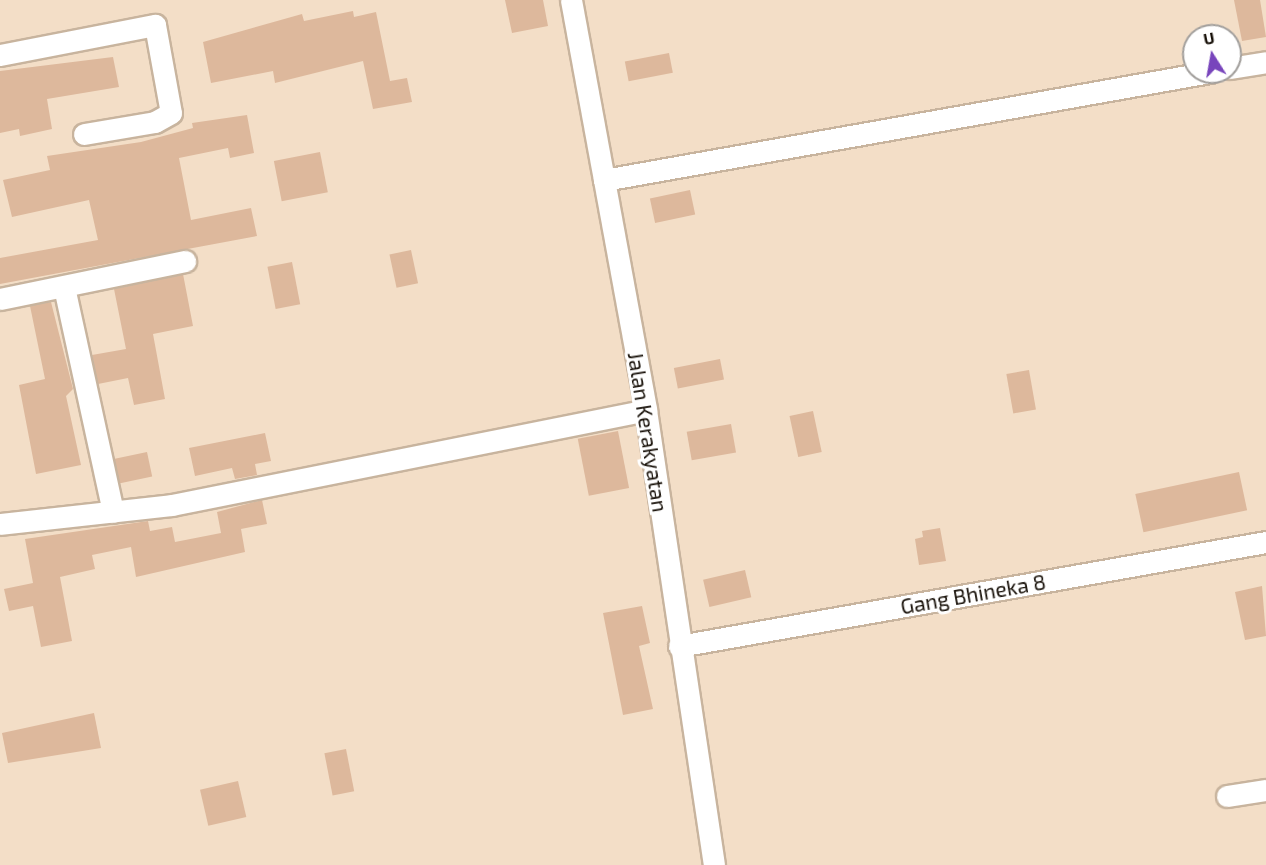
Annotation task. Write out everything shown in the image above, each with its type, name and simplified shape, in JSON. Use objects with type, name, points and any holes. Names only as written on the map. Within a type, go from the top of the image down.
[{"type":"street","name":"Jalan Kerakyatan","points":[[571,0],[646,410],[679,646],[714,865]]},
{"type":"street","points":[[0,55],[155,24],[172,105],[167,119],[84,134]]},
{"type":"street","points":[[1242,66],[1266,62]]},
{"type":"street","points":[[604,180],[1182,77]]},
{"type":"street","points":[[0,299],[185,261]]},
{"type":"street","points":[[64,287],[113,512]]},
{"type":"street","points":[[0,525],[172,505],[646,410]]},
{"type":"street","name":"Gang Bhineka 8","points":[[679,646],[1266,542]]},
{"type":"street","points":[[1227,796],[1266,790]]},
{"type":"building","points":[[505,0],[543,0],[548,26],[512,33]]},
{"type":"building","points":[[1234,0],[1260,0],[1266,37],[1242,41],[1242,24],[1239,24]]},
{"type":"building","points":[[353,11],[354,17],[376,12],[390,81],[407,78],[412,102],[373,109],[363,61],[275,83],[273,71],[211,83],[203,42],[302,14],[304,21]]},
{"type":"building","points":[[669,53],[673,73],[629,81],[625,62]]},
{"type":"building","points":[[113,57],[119,87],[47,99],[52,129],[20,136],[19,129],[0,133],[0,71]]},
{"type":"building","points":[[247,115],[254,153],[230,158],[228,148],[179,158],[191,220],[251,208],[257,236],[0,284],[0,258],[98,240],[89,200],[12,217],[3,180],[50,170],[47,156],[141,142],[193,128],[192,123]]},
{"type":"building","points":[[320,152],[328,192],[282,201],[274,161]]},
{"type":"building","points":[[690,190],[695,214],[655,223],[650,199]]},
{"type":"building","points":[[411,250],[418,283],[397,288],[389,255]]},
{"type":"building","points":[[292,262],[300,304],[276,309],[267,267]]},
{"type":"building","points":[[183,274],[193,326],[153,334],[165,399],[134,405],[128,378],[98,384],[92,355],[126,349],[114,289]]},
{"type":"building","points":[[51,302],[73,389],[66,396],[81,465],[36,474],[19,385],[45,379],[30,306]]},
{"type":"building","points":[[720,359],[724,380],[678,389],[674,368]]},
{"type":"building","points":[[1029,370],[1036,409],[1013,413],[1006,374]]},
{"type":"building","points":[[813,411],[822,452],[798,457],[790,416]]},
{"type":"building","points":[[731,424],[736,453],[692,460],[687,432]]},
{"type":"building","points":[[618,431],[629,488],[589,496],[578,439]]},
{"type":"building","points":[[265,433],[271,461],[255,464],[257,475],[235,479],[232,468],[195,476],[189,448]]},
{"type":"building","points":[[147,452],[152,476],[119,484],[114,459]]},
{"type":"building","points":[[1239,472],[1247,510],[1143,532],[1135,494]]},
{"type":"building","points":[[262,500],[267,524],[241,529],[245,552],[136,577],[131,547],[92,555],[95,569],[60,577],[72,641],[41,647],[33,606],[9,611],[4,589],[33,583],[25,539],[148,521],[150,531],[172,527],[175,542],[221,533],[217,512]]},
{"type":"building","points":[[940,528],[946,561],[919,565],[915,539],[923,537],[922,531]]},
{"type":"building","points":[[745,570],[751,597],[709,607],[703,580]]},
{"type":"building","points":[[1262,586],[1266,636],[1245,640],[1235,592]]},
{"type":"building","points":[[642,606],[650,643],[639,646],[653,709],[623,715],[603,613]]},
{"type":"building","points":[[94,713],[101,748],[8,763],[2,733]]},
{"type":"building","points":[[346,749],[354,791],[333,795],[324,753]]},
{"type":"building","points":[[238,781],[246,817],[208,826],[200,790]]}]
